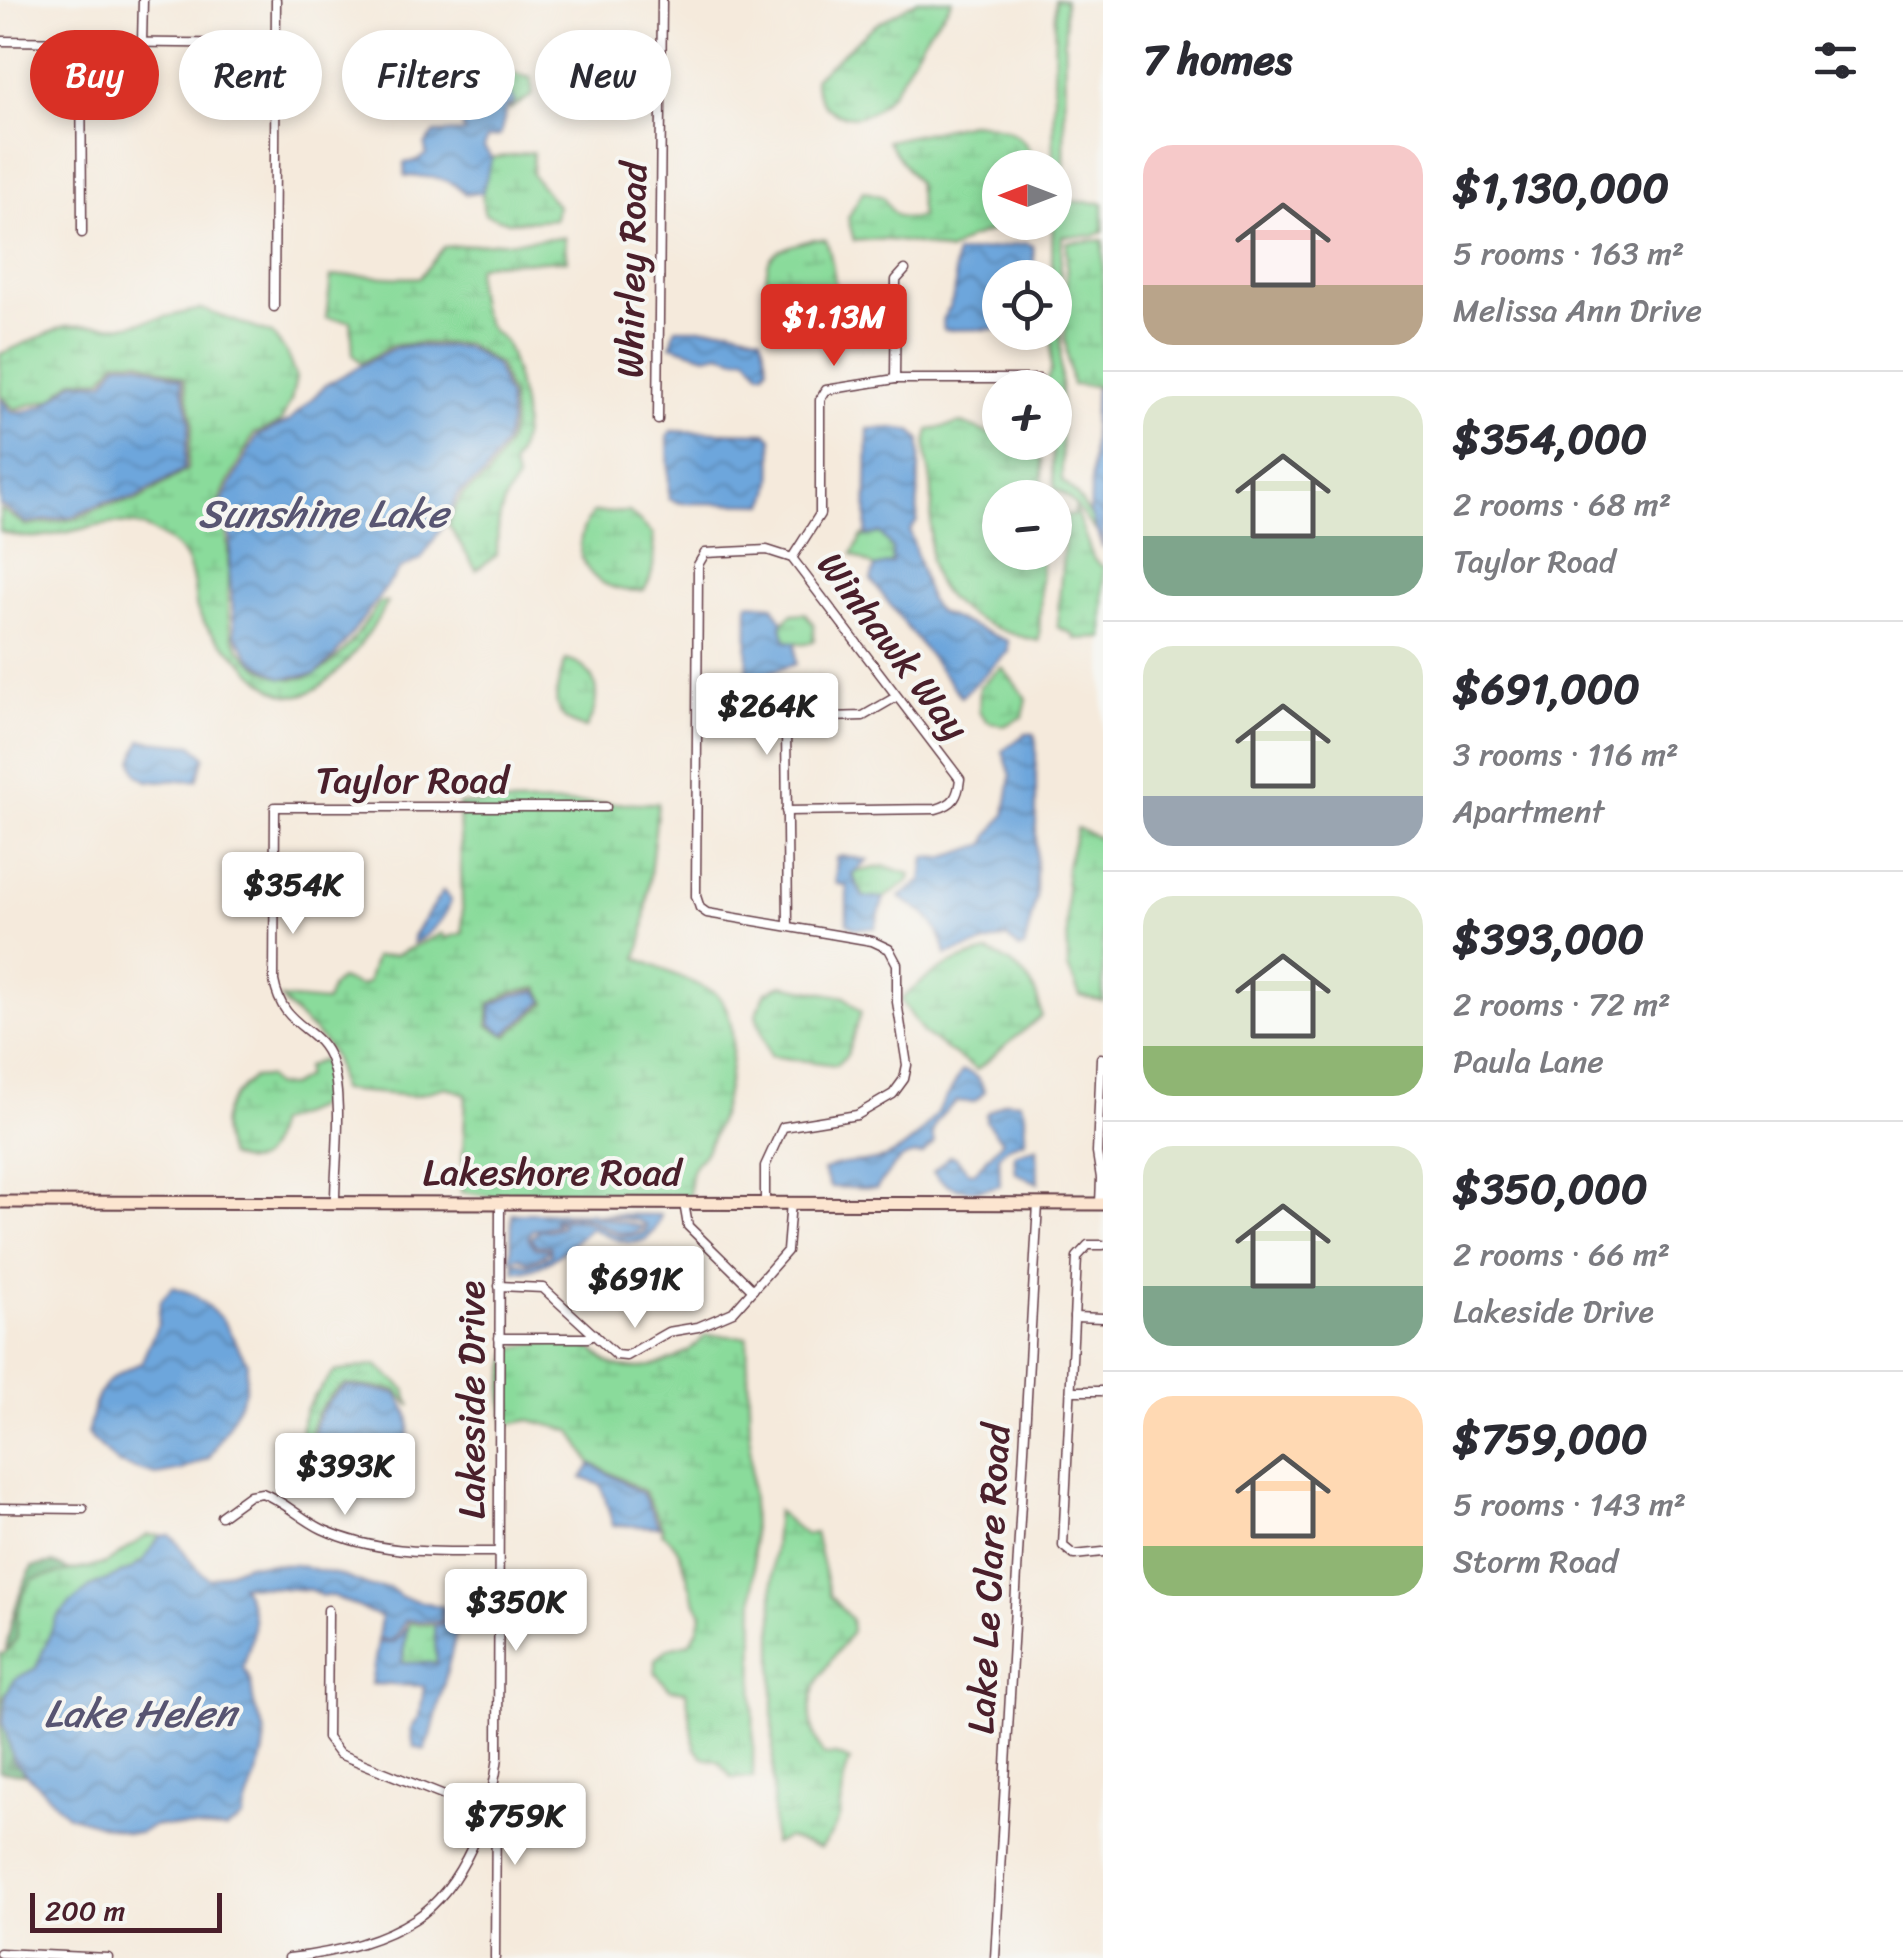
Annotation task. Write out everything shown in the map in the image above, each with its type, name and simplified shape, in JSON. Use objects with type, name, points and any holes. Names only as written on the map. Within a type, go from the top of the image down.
[{"type":"street","points":[[142,30],[143,0]]},
{"type":"street","points":[[276,0],[276,30]]},
{"type":"street","name":"Whirley Road","points":[[658,420],[662,0]]},
{"type":"street","points":[[0,41],[30,41]]},
{"type":"street","points":[[81,120],[82,233]]},
{"type":"street","points":[[274,307],[275,120]]},
{"type":"street","points":[[895,379],[896,280],[905,270]]},
{"type":"street","points":[[792,558],[820,514],[820,400],[826,390],[895,379],[982,380]]},
{"type":"street","name":"Winhawk Way","points":[[765,1202],[766,1166],[783,1127],[858,1114],[893,1094],[904,1079],[907,1065],[896,1002],[897,964],[889,949],[872,942],[707,913],[700,908],[696,896],[698,565],[705,553],[766,550],[792,558],[960,779],[958,795],[950,805],[936,809],[786,811]]},
{"type":"street","points":[[788,926],[786,726],[794,718],[863,716],[896,697]]},
{"type":"street","name":"Taylor Road","points":[[335,1201],[336,1088],[331,1060],[318,1040],[287,1015],[278,1002],[274,981],[275,807],[606,807]]},
{"type":"street","points":[[1101,1058],[1097,1153],[1101,1204]]},
{"type":"street","name":"Lakeshore Road","points":[[0,1202],[1101,1204]]},
{"type":"street","points":[[684,1202],[688,1226],[753,1290]]},
{"type":"street","points":[[499,1286],[543,1288],[616,1355],[626,1356],[668,1332],[698,1327],[727,1316],[785,1255],[791,1202]]},
{"type":"street","name":"Lakeside Drive","points":[[290,1958],[342,1951],[415,1919],[442,1894],[487,1811],[496,1778],[500,1204]]},
{"type":"street","name":"Lake Le Clare Road","points":[[995,1958],[1038,1204]]},
{"type":"street","points":[[1103,1246],[1088,1245],[1077,1257],[1063,1546],[1074,1555],[1103,1552]]},
{"type":"street","points":[[1074,1317],[1103,1318]]},
{"type":"street","points":[[498,1338],[588,1338],[594,1334]]},
{"type":"street","points":[[1071,1391],[1103,1391]]},
{"type":"street","points":[[221,1516],[250,1496],[262,1493],[320,1528],[367,1546],[410,1552],[497,1552]]},
{"type":"street","points":[[0,1508],[83,1509]]},
{"type":"street","points":[[328,1610],[328,1738],[332,1748],[497,1817]]},
{"type":"street","points":[[495,1958],[496,1778]]},
{"type":"street","points":[[0,1953],[108,1958]]},
{"type":"green space","points":[[918,0],[952,0],[894,90],[870,113],[855,117],[828,108],[818,95],[814,78],[875,25]]},
{"type":"green space","points":[[1055,0],[1065,0],[1064,150],[1053,150]]},
{"type":"green space","points":[[515,74],[531,78],[533,95],[515,106]]},
{"type":"green space","points":[[970,123],[1012,133],[1029,150],[982,150],[982,234],[949,252],[902,241],[854,241],[848,218],[863,191],[883,197],[897,216],[921,217],[917,183],[887,141]]},
{"type":"green space","points":[[533,152],[532,174],[557,206],[555,219],[509,222],[485,214],[483,193],[492,158]]},
{"type":"green space","points":[[1072,201],[1103,203],[1103,231],[1094,236],[1072,236]]},
{"type":"green space","points":[[564,237],[567,260],[477,267],[480,306],[490,328],[510,354],[524,425],[512,466],[517,480],[500,515],[497,555],[476,570],[448,524],[461,496],[487,477],[507,445],[513,421],[511,399],[499,364],[466,344],[422,343],[393,345],[361,363],[353,354],[351,321],[326,318],[331,277],[420,277],[444,247]]},
{"type":"green space","points":[[814,239],[826,240],[829,249],[835,304],[826,324],[805,332],[793,328],[774,308],[766,275],[774,254]]},
{"type":"green space","points":[[1052,240],[1062,240],[1061,260],[1052,260]]},
{"type":"green space","points":[[1103,240],[1103,386],[1072,385],[1067,350],[1072,350],[1072,260],[1067,260],[1067,242]]},
{"type":"green space","points":[[201,309],[272,334],[286,352],[296,378],[280,423],[254,434],[219,500],[228,549],[229,618],[239,648],[264,670],[283,678],[301,678],[332,663],[380,602],[387,603],[344,665],[314,690],[299,695],[284,694],[264,682],[209,629],[197,609],[186,558],[160,535],[133,524],[38,537],[0,531],[0,509],[27,526],[75,519],[106,505],[136,501],[187,470],[193,422],[184,378],[139,360],[117,360],[102,379],[73,380],[53,399],[14,409],[0,394],[0,354],[65,326],[129,325]]},
{"type":"green space","points":[[1052,350],[1061,350],[1061,370],[1051,370]]},
{"type":"green space","points":[[962,423],[982,431],[982,460],[1042,460],[1042,480],[982,480],[982,570],[1041,570],[1039,641],[1006,632],[972,616],[945,594],[936,579],[930,554],[932,492],[926,454],[929,430]]},
{"type":"green space","points":[[1052,460],[1062,460],[1062,480],[1054,480]]},
{"type":"green space","points":[[1072,490],[1103,528],[1103,537],[1072,502]]},
{"type":"green space","points":[[1075,509],[1094,560],[1103,567],[1103,638],[1075,639],[1075,635],[1057,627],[1062,570],[1072,570]]},
{"type":"green space","points":[[629,512],[653,534],[652,570],[644,590],[611,587],[588,570],[582,557],[580,543],[593,513]]},
{"type":"green space","points":[[880,533],[892,548],[892,563],[875,567],[852,554],[862,536]]},
{"type":"green space","points":[[805,613],[814,625],[814,640],[806,644],[786,641],[781,624],[792,614]]},
{"type":"green space","points":[[566,660],[586,670],[595,687],[595,707],[586,728],[564,718],[556,702]]},
{"type":"green space","points":[[1002,667],[1027,699],[1023,717],[1004,726],[987,721],[979,711],[980,686]]},
{"type":"green space","points":[[658,803],[643,937],[637,958],[714,992],[725,1006],[731,1024],[727,1091],[707,1149],[693,1168],[689,1199],[502,1198],[461,1192],[466,1094],[446,1087],[413,1096],[340,1090],[329,1050],[281,998],[326,1002],[332,986],[340,979],[359,986],[367,983],[375,957],[396,955],[442,933],[445,938],[463,933],[459,804]],"holes":[[[539,988],[546,1003],[507,1036],[488,1025],[490,1003],[513,992]]]},
{"type":"green space","points":[[1077,828],[1103,840],[1103,1001],[1080,996],[1068,968],[1066,869]]},
{"type":"green space","points":[[884,866],[911,874],[909,881],[884,898],[864,897],[852,873]]},
{"type":"green space","points":[[988,952],[1009,962],[1025,976],[1036,994],[1041,1016],[977,1070],[924,1034],[901,1000],[941,969]]},
{"type":"green space","points":[[782,985],[845,997],[861,1012],[847,1055],[836,1065],[770,1056],[756,1015],[766,992]]},
{"type":"green space","points":[[321,1060],[327,1067],[325,1099],[313,1109],[276,1123],[266,1151],[257,1160],[249,1162],[228,1156],[222,1122],[242,1087],[252,1078],[267,1077],[274,1086],[290,1086],[305,1077],[306,1067]]},
{"type":"green space","points":[[706,1335],[747,1337],[754,1571],[753,1778],[732,1778],[718,1761],[704,1758],[695,1748],[686,1691],[670,1689],[655,1672],[655,1659],[669,1648],[689,1643],[702,1613],[682,1559],[662,1533],[644,1491],[590,1462],[572,1431],[530,1420],[506,1425],[502,1391],[510,1349],[568,1342],[588,1347],[613,1365],[638,1368],[676,1358]]},
{"type":"green space","points":[[376,1365],[405,1389],[411,1406],[396,1390],[345,1384],[325,1402],[314,1421],[312,1443],[320,1469],[313,1466],[302,1437],[308,1406],[334,1372]]},
{"type":"green space","points":[[777,1511],[805,1535],[815,1533],[830,1596],[851,1619],[852,1631],[822,1674],[811,1702],[814,1735],[823,1755],[837,1755],[850,1761],[840,1815],[820,1848],[787,1838],[773,1844],[773,1559]]},
{"type":"green space","points":[[148,1535],[160,1536],[56,1620],[36,1668],[14,1761],[31,1775],[0,1771],[8,1639],[21,1590],[32,1567],[53,1563],[70,1571],[105,1564]]},
{"type":"green space","points":[[148,1535],[160,1536],[143,1561],[90,1587],[56,1620],[36,1668],[15,1679],[0,1703],[0,1654],[17,1638],[17,1617],[23,1595],[33,1579],[105,1564]]},
{"type":"green space","points":[[408,1623],[434,1625],[437,1663],[402,1663]]},
{"type":"water","points":[[464,120],[504,120],[500,136],[487,138],[484,148],[492,158],[482,193],[465,194],[446,181],[405,176],[404,163],[417,161],[426,154],[425,145],[435,133],[465,132]]},
{"type":"water","points":[[1027,243],[1033,246],[1034,260],[982,260],[982,329],[944,330],[943,319],[955,289],[956,254]]},
{"type":"water","points":[[676,328],[730,328],[761,336],[768,366],[760,372],[747,356],[706,356],[671,345]]},
{"type":"water","name":"Sunshine Lake","points":[[465,347],[496,365],[508,399],[510,421],[504,444],[484,475],[458,494],[447,520],[421,559],[400,569],[334,657],[316,674],[282,678],[253,661],[235,634],[229,570],[231,539],[222,501],[257,436],[288,422],[327,384],[394,348]]},
{"type":"water","points":[[118,363],[138,363],[181,379],[190,421],[184,469],[135,498],[105,502],[74,516],[27,523],[0,505],[0,398],[12,412],[32,410],[74,382],[104,382]]},
{"type":"water","points":[[1095,388],[1103,389],[1103,549],[1090,513]]},
{"type":"water","points":[[868,429],[912,431],[920,441],[917,521],[910,531],[929,600],[938,612],[1008,641],[1008,652],[961,697],[871,580],[875,567],[892,563],[892,548],[880,533],[866,536]]},
{"type":"water","points":[[671,431],[767,433],[772,438],[773,472],[765,504],[681,503],[669,499]]},
{"type":"water","points":[[748,603],[772,605],[783,622],[786,641],[795,642],[796,664],[759,680],[756,695],[747,694]]},
{"type":"water","points":[[1026,733],[1034,734],[1036,740],[1036,898],[1024,948],[1019,949],[1007,937],[946,955],[930,920],[900,897],[922,881],[925,857],[943,858],[986,844],[1005,815],[1011,776],[1003,751]]},
{"type":"water","points":[[141,740],[192,745],[205,756],[197,780],[148,781],[137,774],[133,761]]},
{"type":"water","points":[[836,858],[869,860],[852,874],[863,897],[884,898],[875,928],[855,928],[847,923],[847,887],[836,883]]},
{"type":"water","points":[[443,891],[451,900],[445,913],[431,931],[413,943],[413,936]]},
{"type":"water","points":[[538,991],[544,1001],[505,1034],[491,1024],[491,1005],[514,995]]},
{"type":"water","points":[[962,1071],[976,1078],[984,1092],[972,1102],[957,1101],[942,1115],[933,1130],[934,1143],[922,1155],[901,1160],[876,1189],[830,1187],[823,1171],[891,1155],[916,1137]]},
{"type":"water","points":[[1006,1101],[1020,1102],[1025,1113],[1025,1140],[1008,1146],[999,1155],[1000,1185],[964,1189],[940,1179],[933,1172],[949,1156],[975,1172],[1002,1141],[986,1121],[986,1114]]},
{"type":"water","points":[[1037,1147],[1038,1183],[1016,1173],[1014,1154]]},
{"type":"water","points":[[512,1213],[592,1213],[643,1227],[624,1234],[580,1217],[553,1220],[557,1225],[532,1230],[528,1238],[535,1248],[548,1252],[528,1262],[520,1257],[511,1259]]},
{"type":"water","points":[[595,1214],[661,1215],[656,1228],[641,1242],[622,1242],[590,1228],[547,1262],[515,1272],[514,1261],[528,1265],[551,1255],[550,1246],[536,1245],[531,1238],[540,1229],[561,1227],[556,1221],[582,1220],[621,1236],[644,1232],[647,1226],[639,1221]]},
{"type":"water","points":[[173,1287],[193,1294],[222,1319],[247,1362],[245,1391],[209,1458],[182,1470],[156,1475],[118,1464],[87,1434],[94,1408],[108,1382],[141,1363],[158,1324],[160,1301]]},
{"type":"water","points":[[346,1386],[396,1393],[403,1403],[409,1430],[395,1469],[360,1476],[325,1471],[316,1445],[316,1424],[326,1404]]},
{"type":"water","points":[[591,1464],[642,1493],[659,1527],[613,1525],[601,1485],[582,1478]]},
{"type":"water","name":"Lake Helen","points":[[170,1535],[210,1579],[247,1564],[296,1565],[371,1587],[390,1588],[402,1597],[443,1607],[441,1622],[406,1620],[392,1641],[378,1639],[381,1617],[333,1596],[311,1590],[241,1585],[253,1617],[243,1668],[251,1682],[265,1734],[263,1756],[243,1818],[226,1830],[155,1825],[139,1833],[127,1833],[67,1815],[14,1761],[3,1722],[6,1694],[15,1679],[36,1668],[56,1619],[70,1604],[90,1587],[130,1570],[143,1561],[160,1536]]},
{"type":"water","points":[[446,1607],[461,1614],[425,1750],[414,1747],[411,1729],[420,1715],[424,1686],[371,1684],[378,1642],[393,1643],[407,1626],[402,1663],[437,1663],[434,1625],[444,1624]]}]
